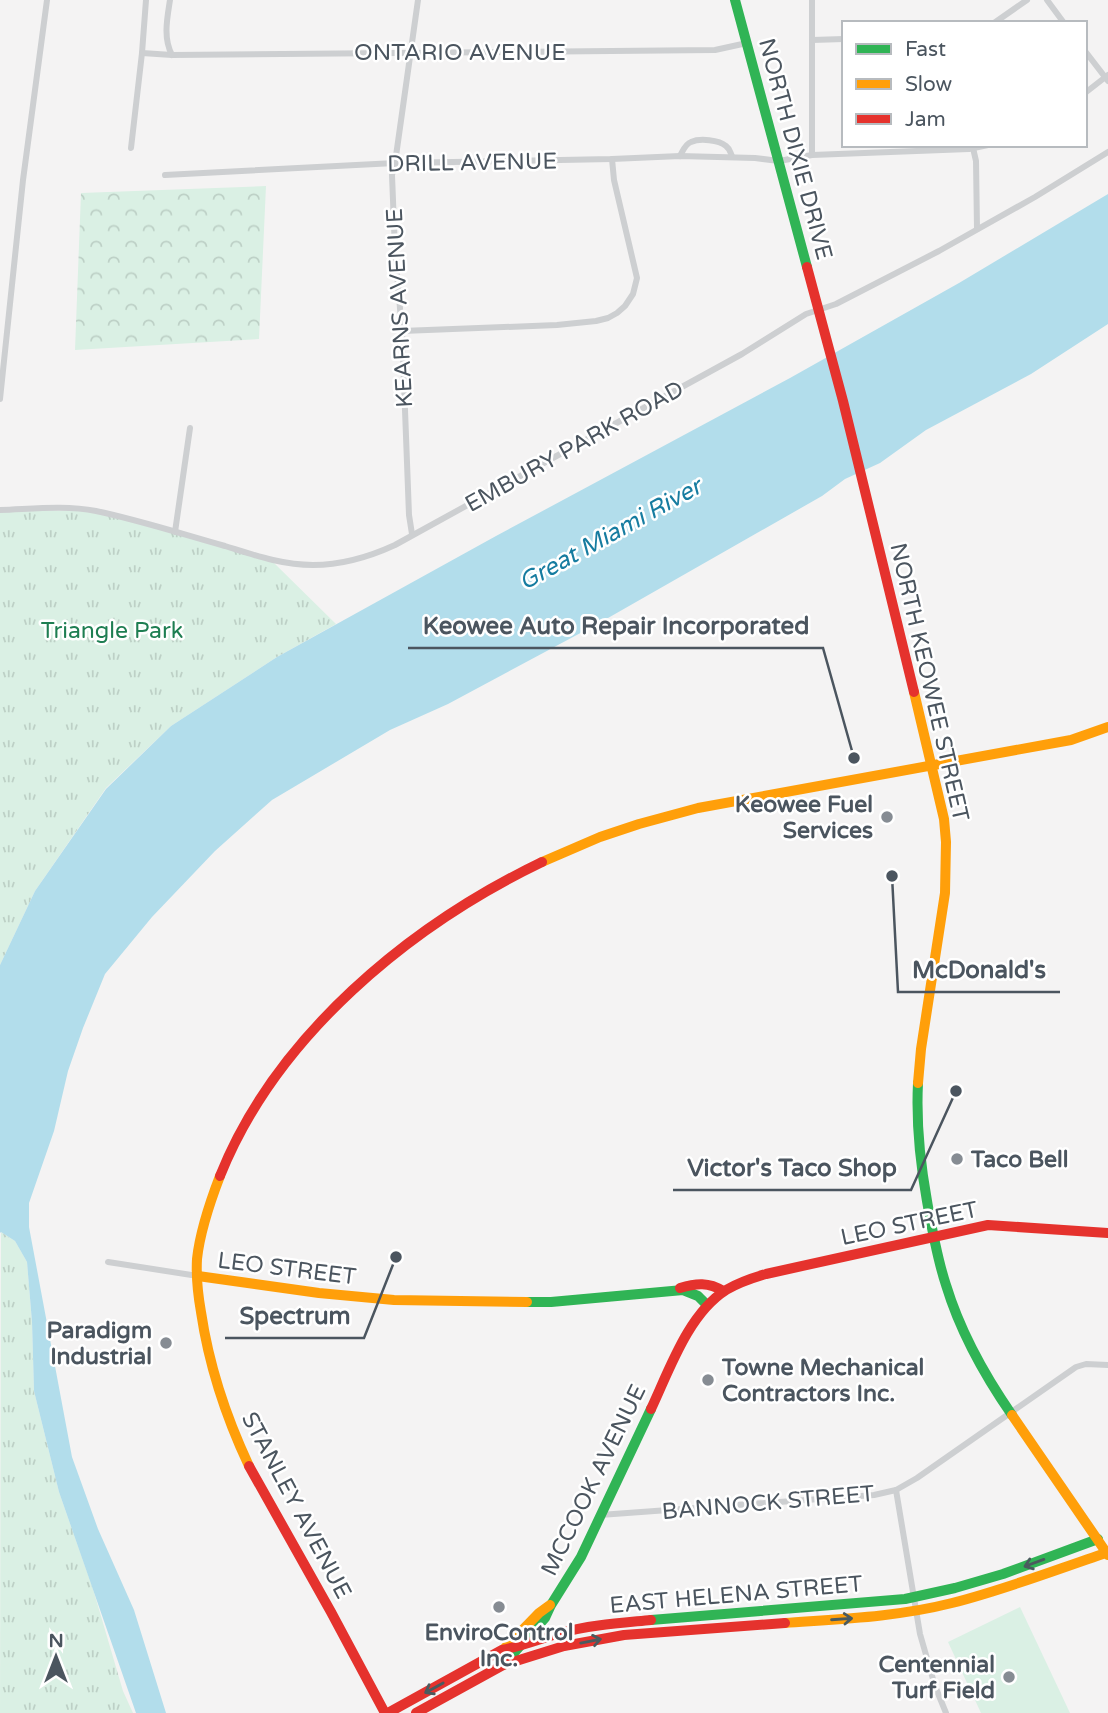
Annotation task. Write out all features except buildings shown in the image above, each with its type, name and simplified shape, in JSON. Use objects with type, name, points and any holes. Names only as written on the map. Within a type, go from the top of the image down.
[{"type":"street","points":[[0,398],[3,340],[47,0]]},
{"type":"street","points":[[131,148],[146,0]]},
{"type":"street","points":[[170,0],[166,30],[172,55]]},
{"type":"street","name":"KEARNS AVENUE","points":[[412,534],[391,176],[418,0]]},
{"type":"street","name":"NORTH DIXIE DRIVE","points":[[735,0],[843,401]]},
{"type":"street","points":[[812,0],[812,155]]},
{"type":"street","points":[[997,21],[1027,0]]},
{"type":"street","points":[[1047,0],[1063,21]]},
{"type":"street","points":[[812,40],[842,39]]},
{"type":"street","name":"ONTARIO AVENUE","points":[[142,53],[172,55],[716,50],[747,43]]},
{"type":"street","points":[[1087,53],[1107,77],[1087,92]]},
{"type":"street","points":[[680,156],[685,146],[691,142],[705,141],[725,145],[732,156]]},
{"type":"street","name":"DRILL AVENUE","points":[[165,175],[395,163],[680,156],[732,156],[779,161],[812,155],[981,147]]},
{"type":"street","points":[[974,149],[977,229]]},
{"type":"street","name":"EMBURY PARK ROAD","points":[[0,509],[60,508],[93,511],[271,560],[311,565],[361,558],[386,549],[642,410],[742,354],[806,314],[836,304],[977,229],[1108,152]]},
{"type":"street","points":[[402,331],[546,326],[596,321],[617,313],[633,294],[637,278],[614,180],[612,159]]},
{"type":"street","name":"NORTH KEOWEE STREET","points":[[843,401],[944,819],[947,867],[921,1049],[917,1103],[920,1161],[934,1238],[946,1286],[965,1334],[990,1383],[1107,1554]]},
{"type":"street","points":[[175,532],[190,428]]},
{"type":"street","name":"STANLEY AVENUE","points":[[387,1713],[267,1499],[236,1437],[215,1379],[202,1323],[197,1261],[216,1186],[236,1140],[269,1086],[302,1043],[345,998],[406,946],[446,917],[538,864],[642,823],[717,804],[1071,740],[1108,727]]},
{"type":"street","name":"LEO STREET","points":[[108,1262],[319,1293],[394,1300],[551,1302],[683,1290],[698,1296],[707,1305],[734,1284],[766,1274],[960,1230],[998,1224],[1108,1233]]},
{"type":"street","name":"LEO STREET","points":[[673,1290],[702,1283],[713,1284],[723,1290]]},
{"type":"street","name":"MCCOOK AVENUE","points":[[503,1665],[545,1618],[581,1557],[685,1338],[707,1305]]},
{"type":"street","name":"BANNOCK STREET","points":[[600,1516],[874,1495],[896,1490],[1076,1367],[1087,1364],[1108,1365]]},
{"type":"street","points":[[896,1490],[927,1660],[946,1713]]},
{"type":"street","name":"EAST HELENA STREET","points":[[387,1713],[503,1650],[561,1633],[606,1624],[914,1597],[978,1583],[1098,1539]]},
{"type":"street","name":"EAST HELENA STREET","points":[[416,1713],[503,1665],[594,1640],[865,1617],[916,1610],[982,1595],[1107,1554]]},
{"type":"street","points":[[503,1650],[538,1613],[551,1605]]},
{"type":"street","points":[[818,1607],[819,1620]]},
{"type":"street","points":[[711,1615],[712,1629]]},
{"type":"green space","points":[[266,186],[259,339],[75,350],[81,193]]},
{"type":"green space","name":"Triangle Park","points":[[0,510],[93,511],[271,560],[336,624],[277,657],[171,726],[106,788],[35,891],[0,965]]},
{"type":"green space","points":[[1,1232],[15,1241],[27,1262],[34,1391],[59,1492],[93,1589],[123,1691],[133,1713],[0,1713]]},
{"type":"green space","name":"Centennial Turf Field","points":[[1020,1607],[1070,1713],[981,1713],[948,1642]]},
{"type":"water","name":"Great Miami River","points":[[1108,194],[1108,324],[1031,374],[926,430],[880,463],[845,479],[822,496],[601,622],[448,704],[390,730],[272,800],[215,851],[152,917],[105,974],[68,1071],[54,1131],[29,1203],[29,1227],[72,1457],[98,1529],[134,1610],[166,1713],[136,1713],[59,1492],[34,1391],[27,1262],[15,1241],[0,1233],[0,965],[35,891],[106,789],[171,726],[277,657],[790,378],[959,283]]},
{"type":"traffic: fast","points":[[735,0],[807,267]]},
{"type":"traffic: fast","points":[[918,1083],[922,1172],[943,1275],[966,1336],[992,1385],[1012,1415]]},
{"type":"traffic: fast","points":[[527,1302],[683,1290],[698,1296],[707,1305]]},
{"type":"traffic: fast","points":[[503,1665],[545,1618],[581,1557],[651,1409]]},
{"type":"traffic: fast","points":[[651,1620],[905,1599],[1003,1574],[1098,1539]]},
{"type":"traffic: slow","points":[[914,692],[944,819],[946,842],[945,893],[918,1083]]},
{"type":"traffic: slow","points":[[542,862],[600,837],[698,808],[1071,740],[1108,727]]},
{"type":"traffic: slow","points":[[220,1176],[198,1248],[198,1293],[214,1372],[249,1466]]},
{"type":"traffic: slow","points":[[198,1276],[319,1293],[394,1300],[527,1302]]},
{"type":"traffic: slow","points":[[1012,1415],[1108,1555]]},
{"type":"traffic: slow","points":[[785,1623],[868,1617],[931,1608],[991,1592],[1106,1553]]},
{"type":"traffic: slow","points":[[503,1650],[550,1605]]},
{"type":"traffic: jam","points":[[807,267],[843,401],[914,692]]},
{"type":"traffic: jam","points":[[220,1176],[244,1125],[275,1077],[311,1032],[352,990],[443,918],[542,862]]},
{"type":"traffic: jam","points":[[651,1409],[681,1344],[701,1313],[726,1290],[745,1281],[766,1274],[988,1225],[1108,1233]]},
{"type":"traffic: jam","points":[[680,1288],[702,1284],[723,1291]]},
{"type":"traffic: jam","points":[[249,1466],[385,1713]]},
{"type":"traffic: jam","points":[[388,1713],[502,1650],[571,1630],[651,1620]]},
{"type":"traffic: jam","points":[[416,1713],[503,1665],[564,1646],[624,1635],[785,1623]]},
{"type":"place","name":"Keowee Auto Repair Incorporated","points":[[854,758]]},
{"type":"place","name":"Keowee Fuel Services","points":[[887,817]]},
{"type":"place","name":"McDonald's","points":[[892,876]]},
{"type":"place","name":"Victor's Taco Shop","points":[[956,1091]]},
{"type":"place","name":"Taco Bell","points":[[957,1159]]},
{"type":"place","name":"Spectrum","points":[[396,1257]]},
{"type":"place","name":"Paradigm Industrial","points":[[166,1343]]},
{"type":"place","name":"Towne Mechanical Contractors Inc.","points":[[708,1380]]},
{"type":"place","name":"EnviroControl Inc.","points":[[499,1607]]},
{"type":"place","name":"Centennial Turf Field","points":[[1009,1677]]}]
